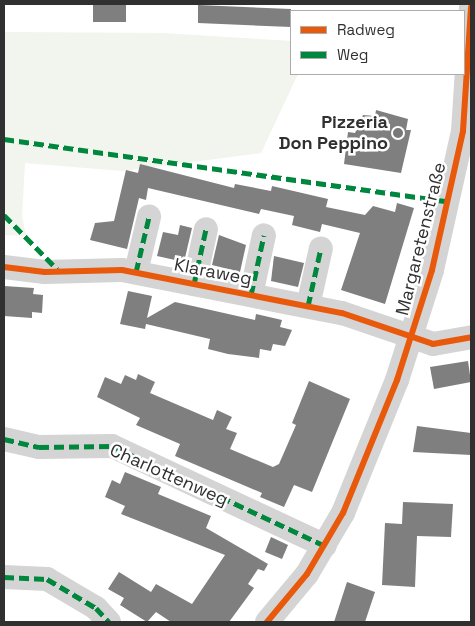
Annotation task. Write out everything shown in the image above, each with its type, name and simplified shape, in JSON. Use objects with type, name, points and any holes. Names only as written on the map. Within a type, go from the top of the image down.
[{"type":"street","name":"Margaretenstraße","points":[[267,622],[325,546],[380,429],[412,336],[432,270],[463,131],[471,7]]},
{"type":"street","points":[[136,272],[149,217]]},
{"type":"street","name":"Klaraweg","points":[[194,284],[206,229]]},
{"type":"street","name":"Klaraweg","points":[[251,295],[264,235]]},
{"type":"street","points":[[308,306],[321,248]]},
{"type":"street","name":"Klaraweg","points":[[4,268],[136,272],[308,306],[412,336],[449,344],[471,337]]},
{"type":"street","name":"Charlottenweg","points":[[4,440],[39,447],[112,446],[325,546]]},
{"type":"street","points":[[4,576],[47,579],[96,608],[109,622]]},
{"type":"shaded area","points":[[4,32],[163,33],[290,41],[290,75],[298,75],[261,153],[122,171],[25,163],[22,216],[26,236],[4,235]]},
{"type":"building","points":[[93,4],[126,4],[126,22],[93,22]]},
{"type":"building","points":[[198,5],[291,9],[290,27],[198,23]]},
{"type":"building","points":[[376,110],[408,119],[406,130],[411,130],[401,173],[344,164],[348,132],[355,133],[363,115],[375,116]]},
{"type":"building","points":[[140,164],[234,188],[235,184],[271,191],[272,186],[328,199],[326,207],[365,215],[373,206],[395,212],[397,203],[414,208],[385,304],[341,290],[360,233],[322,224],[320,232],[292,225],[294,216],[261,209],[259,214],[148,188],[146,200],[139,198],[127,249],[90,240],[95,223],[114,221],[126,170],[138,173]]},
{"type":"building","points":[[180,225],[192,228],[184,262],[157,256],[163,232],[178,235]]},
{"type":"building","points":[[219,235],[246,245],[240,272],[212,265]]},
{"type":"building","points":[[274,256],[304,263],[298,287],[271,281]]},
{"type":"building","points":[[4,286],[34,288],[33,294],[43,295],[42,313],[32,312],[32,318],[4,316]]},
{"type":"building","points":[[128,291],[152,296],[147,318],[175,302],[255,320],[256,314],[282,320],[280,327],[292,330],[285,346],[273,344],[271,351],[260,349],[259,358],[228,354],[208,349],[210,339],[146,324],[145,329],[120,324]]},
{"type":"building","points":[[468,361],[471,382],[434,389],[430,367]]},
{"type":"building","points":[[138,374],[155,382],[150,393],[213,420],[217,410],[232,417],[226,429],[237,433],[230,449],[273,467],[279,464],[296,425],[292,423],[309,381],[350,399],[312,492],[294,485],[284,507],[260,497],[262,493],[175,456],[180,444],[136,425],[140,418],[97,397],[105,377],[121,384],[125,375],[136,380]]},
{"type":"building","points":[[417,426],[471,433],[471,455],[413,452]]},
{"type":"building","points":[[125,472],[161,487],[158,494],[211,516],[206,528],[268,564],[264,571],[258,569],[248,584],[254,588],[229,622],[171,622],[156,612],[147,622],[120,605],[124,598],[108,589],[119,572],[151,592],[156,584],[192,604],[225,555],[121,514],[125,506],[105,497],[112,480],[120,484]]},
{"type":"building","points":[[403,502],[453,504],[451,537],[417,536],[415,587],[382,585],[385,523],[402,524]]},
{"type":"building","points":[[271,537],[288,545],[282,559],[265,552]]},
{"type":"building","points":[[347,582],[375,592],[365,622],[334,622]]},
{"type":"marked path","points":[[4,139],[447,201]]},
{"type":"marked path","points":[[4,215],[57,269]]},
{"type":"marked path","points":[[136,272],[149,217]]},
{"type":"marked path","points":[[194,284],[206,229]]},
{"type":"marked path","points":[[251,295],[264,235]]},
{"type":"marked path","points":[[308,306],[321,248]]},
{"type":"marked path","points":[[4,439],[39,447],[112,446],[325,546]]},
{"type":"marked path","points":[[4,577],[47,579],[96,608],[109,622]]},
{"type":"cycle path","points":[[267,622],[307,574],[343,513],[397,380],[432,270],[463,131],[471,7]]},
{"type":"cycle path","points":[[4,267],[45,272],[122,270],[342,313],[433,344],[471,337]]},
{"type":"place","name":"Pizzeria Don Peppino","points":[[398,133]]}]
